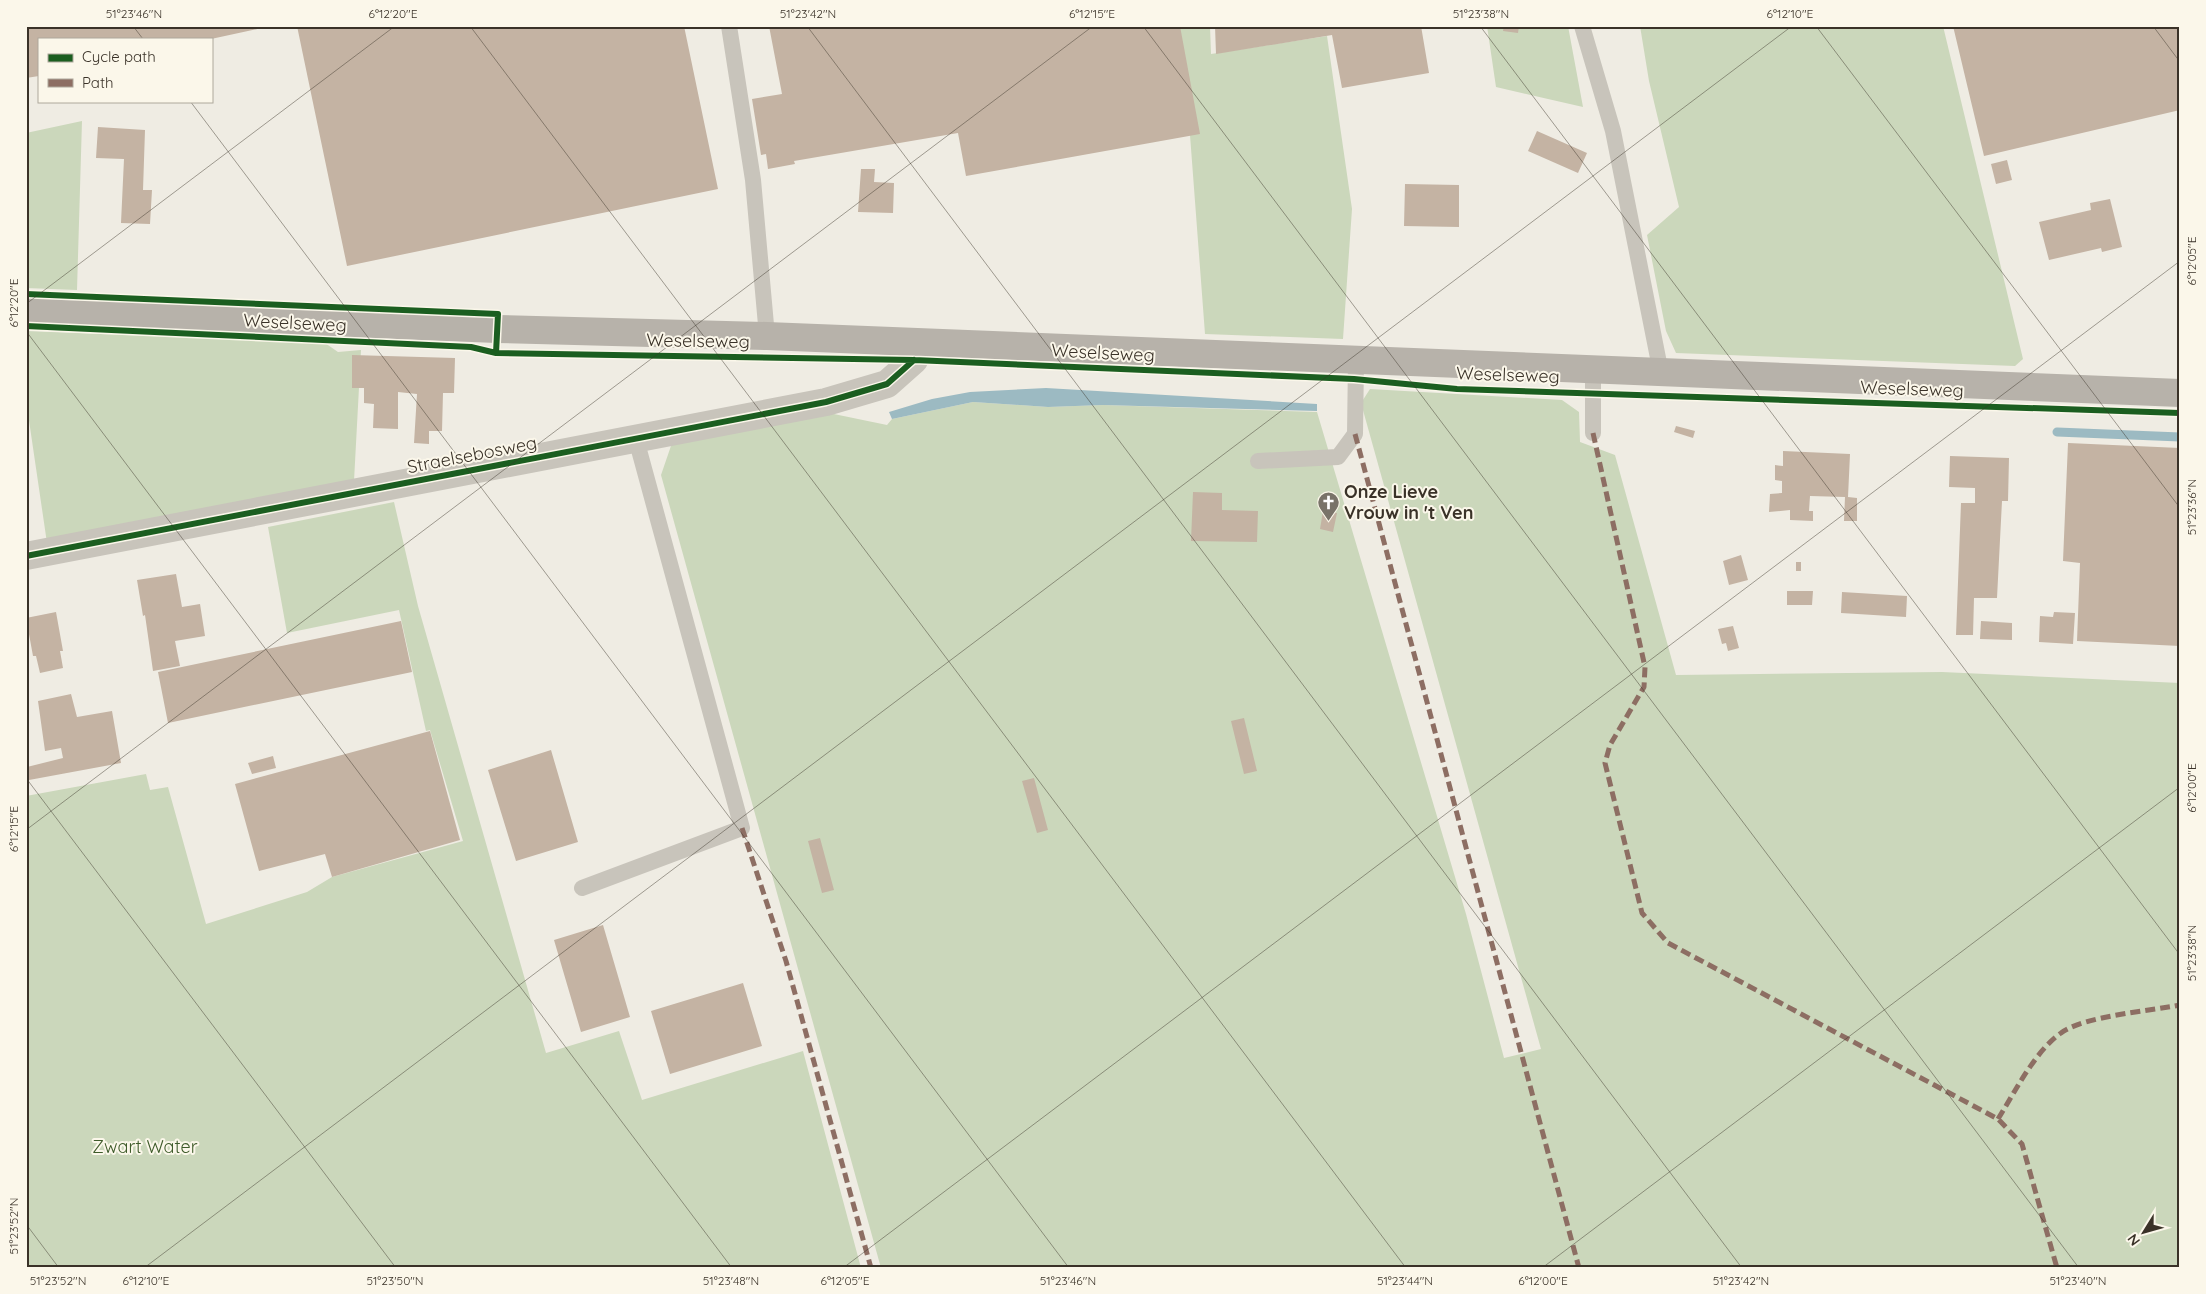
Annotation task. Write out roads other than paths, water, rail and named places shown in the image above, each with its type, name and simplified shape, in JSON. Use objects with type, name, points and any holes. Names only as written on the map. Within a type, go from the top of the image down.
[{"type":"main road","name":"Weselseweg","points":[[26,310],[497,329],[766,336],[1593,371],[2180,393]]},
{"type":"street","name":"Straelsebosweg","points":[[26,556],[826,402],[888,384],[914,360],[914,342]]},
{"type":"lane","points":[[729,26],[753,180],[766,336]]},
{"type":"lane","points":[[1582,26],[1613,131],[1661,373]]},
{"type":"lane","points":[[1258,461],[1338,457],[1355,434],[1356,360]]},
{"type":"lane","points":[[1593,371],[1593,433]]},
{"type":"lane","points":[[582,888],[742,828],[636,438]]},
{"type":"water","points":[[1046,388],[1317,404],[1317,411],[1103,405],[1048,407],[973,402],[892,419],[889,412],[932,399],[970,392]]},
{"type":"waterway","points":[[2057,432],[2180,437]]},
{"type":"place","name":"Onze Lieve Vrouw in 't Ven","points":[[1328,521]]},
{"type":"park label","name":"Zwart Water","points":[[145,1147]]}]
